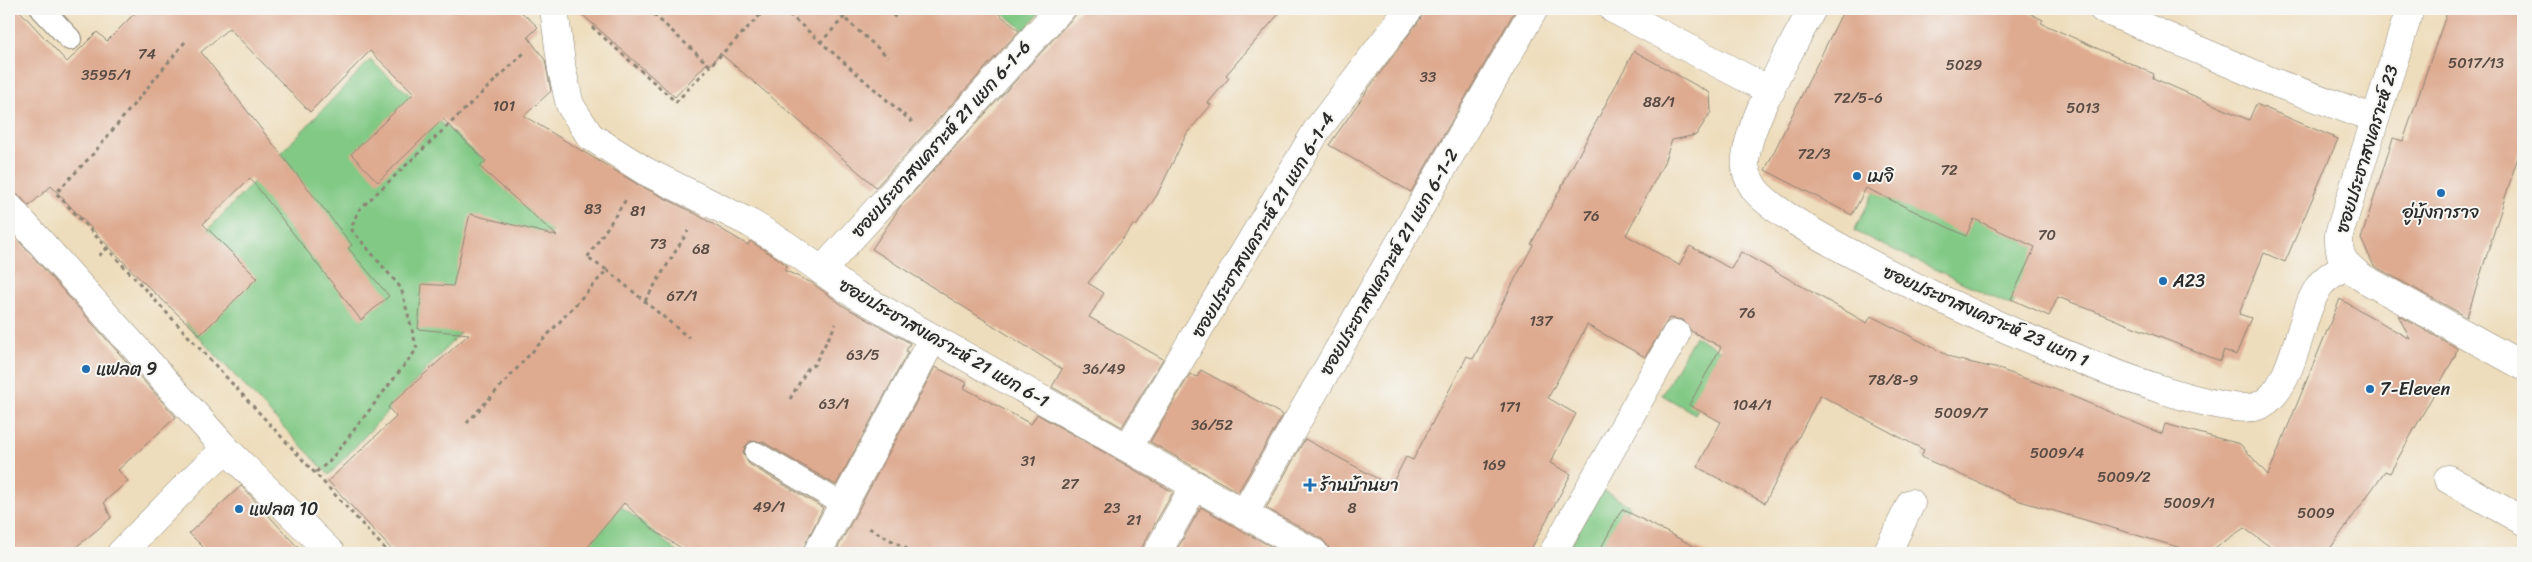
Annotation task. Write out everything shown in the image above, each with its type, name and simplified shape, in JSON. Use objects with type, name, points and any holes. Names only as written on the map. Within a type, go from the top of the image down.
[{"type":"street","name":"ซอยประชาสงเคราะห์ 21 แยก 6-1-6","points":[[822,270],[1060,9]]},
{"type":"street","name":"ซอยประชาสงเคราะห์ 21 แยก 6-1-4","points":[[1128,448],[1317,130],[1409,9]]},
{"type":"street","name":"ซอยประชาสงเคราะห์ 21 แยก 6-1-2","points":[[1244,514],[1534,9]]},
{"type":"street","points":[[1613,9],[1771,91]]},
{"type":"street","name":"ซอยประชาสงเคราะห์ 23 แยก 1","points":[[1812,9],[1752,127],[1745,155],[1746,173],[1755,190],[1776,208],[1917,288],[2058,351],[2142,382],[2227,406],[2256,407],[2273,398],[2283,380],[2313,298],[2321,284],[2346,265]]},
{"type":"street","points":[[2103,9],[2273,82],[2375,119]]},
{"type":"street","name":"ซอยประชาสงเคราะห์ 23","points":[[2346,265],[2339,251],[2339,234],[2410,9]]},
{"type":"street","name":"ซอยประชาสงเคราะห์ 21 แยก 6-1","points":[[555,16],[562,70],[570,105],[590,136],[645,171],[750,223],[822,270],[853,293],[1314,553]]},
{"type":"street","points":[[9,207],[226,449],[332,553]]},
{"type":"street","points":[[2346,265],[2364,278],[2523,366]]},
{"type":"street","points":[[1553,553],[1676,334]]},
{"type":"street","points":[[817,553],[933,338]]},
{"type":"street","points":[[121,553],[197,475],[226,449]]},
{"type":"street","points":[[2448,479],[2523,522]]},
{"type":"street","points":[[1157,553],[1195,486]]},
{"type":"street","points":[[1887,553],[1911,503]]},
{"type":"lane","points":[[42,9],[70,39]]},
{"type":"lane","points":[[756,453],[842,508]]},
{"type":"path","points":[[648,9],[710,66]]},
{"type":"path","points":[[585,22],[676,102],[766,9]]},
{"type":"path","points":[[783,9],[820,43],[938,143]]},
{"type":"path","points":[[834,9],[888,57]]},
{"type":"path","points":[[820,43],[852,9]]},
{"type":"path","points":[[887,9],[896,18]]},
{"type":"path","points":[[316,472],[329,462],[417,349],[401,288],[350,229],[358,210],[555,16]]},
{"type":"path","points":[[184,42],[93,154],[56,193],[387,550]]},
{"type":"path","points":[[645,171],[587,258],[607,270],[689,338]]},
{"type":"path","points":[[646,301],[706,201]]},
{"type":"path","points":[[467,424],[607,270]]},
{"type":"path","points":[[790,399],[808,368],[814,365],[853,293]]},
{"type":"path","points":[[842,508],[914,553]]},
{"type":"green space","points":[[998,9],[1043,9],[1024,30]]},
{"type":"green space","points":[[370,60],[559,226],[329,475],[186,324],[201,237]]},
{"type":"green space","points":[[1923,98],[2043,246],[2012,306],[1854,231]]},
{"type":"green space","points":[[1695,336],[1728,355],[1695,414],[1662,395]]},
{"type":"green space","points":[[1601,489],[1630,506],[1600,549],[1607,553],[1567,553]]},
{"type":"green space","points":[[620,505],[679,553],[580,553]]},
{"type":"building","points":[[9,9],[18,9],[67,62],[97,32],[107,41],[139,9],[518,9],[538,27],[528,37],[545,60],[551,91],[524,116],[637,184],[696,214],[748,245],[750,241],[787,265],[784,270],[812,283],[845,307],[910,343],[906,351],[908,352],[836,485],[763,442],[750,441],[745,447],[743,453],[749,464],[823,508],[801,553],[689,553],[656,532],[624,503],[583,553],[395,553],[328,481],[396,417],[388,407],[469,334],[418,329],[422,284],[453,286],[470,214],[557,236],[480,167],[486,161],[443,119],[378,182],[351,154],[414,93],[370,51],[310,112],[229,28],[201,52],[352,245],[348,248],[389,296],[361,320],[250,178],[203,224],[257,278],[200,335],[141,280],[51,186],[29,206],[20,196],[9,192]]},
{"type":"building","points":[[576,9],[993,9],[1019,31],[876,187],[720,53],[710,65],[707,63],[675,97]]},
{"type":"building","points":[[1081,9],[1283,9],[1226,75],[1229,78],[1208,103],[1211,105],[1187,133],[1157,195],[1136,226],[1134,224],[1088,283],[1104,293],[1089,317],[1163,359],[1122,427],[1052,387],[1062,369],[872,249],[900,207]]},
{"type":"building","points":[[1424,9],[1516,9],[1411,192],[1329,145],[1421,18]]},
{"type":"building","points":[[1844,9],[2021,9],[2043,20],[2041,23],[2154,74],[2153,78],[2249,120],[2256,104],[2338,139],[2285,262],[2264,253],[2239,314],[2251,318],[2236,355],[2224,350],[2220,361],[2058,297],[2049,316],[2011,299],[2035,247],[1974,219],[1966,236],[1866,188],[1852,215],[1765,170]]},
{"type":"building","name":"อู่บุ้งการาจ","points":[[2448,9],[2523,9],[2523,141],[2467,317],[2374,266],[2361,239],[2393,138],[2403,141]]},
{"type":"building","points":[[1634,51],[1710,93],[1711,112],[1696,135],[1672,140],[1663,165],[1626,235],[1679,265],[1690,246],[1731,269],[1741,252],[1867,323],[1871,316],[1955,359],[1999,369],[2062,392],[2162,434],[2165,424],[2240,444],[2268,475],[2340,299],[2410,339],[2398,315],[2457,348],[2455,356],[2390,473],[2385,471],[2327,553],[2279,553],[2244,528],[2207,553],[2198,553],[2020,501],[1921,457],[1924,450],[1820,395],[1765,503],[1697,467],[1721,422],[1689,405],[1721,347],[1691,331],[1683,320],[1669,318],[1645,357],[1587,325],[1548,398],[1576,414],[1550,463],[1571,474],[1529,553],[1330,553],[1328,546],[1322,539],[1266,508],[1305,439],[1391,486],[1406,457],[1413,460],[1467,356],[1473,359],[1533,245],[1531,244]]},
{"type":"building","name":"แฟลต 9","points":[[9,230],[176,417],[118,470],[128,481],[104,502],[111,518],[69,553],[9,553]]},
{"type":"building","points":[[935,367],[967,383],[964,388],[1031,424],[1037,414],[1173,492],[1143,545],[1141,553],[835,553]]},
{"type":"building","points":[[1201,370],[1283,415],[1238,492],[1150,442],[1190,374],[1197,377]]},
{"type":"building","name":"แฟลต 10","points":[[241,486],[303,553],[209,553],[189,533]]},
{"type":"building","points":[[1201,507],[1237,528],[1283,553],[1175,553]]},
{"type":"building","points":[[1622,509],[1707,553],[1598,553]]},
{"type":"place","name":"เมจิ","points":[[1857,176]]},
{"type":"place","name":"อู่บุ้งการาจ","points":[[2441,193]]},
{"type":"place","name":"A23","points":[[2163,281]]},
{"type":"place","name":"แฟลต 9","points":[[86,369]]},
{"type":"place","name":"7-Eleven","points":[[2370,389]]},
{"type":"place","name":"ร้านบ้านยา","points":[[1310,485]]},
{"type":"place","name":"แฟลต 10","points":[[239,509]]}]
